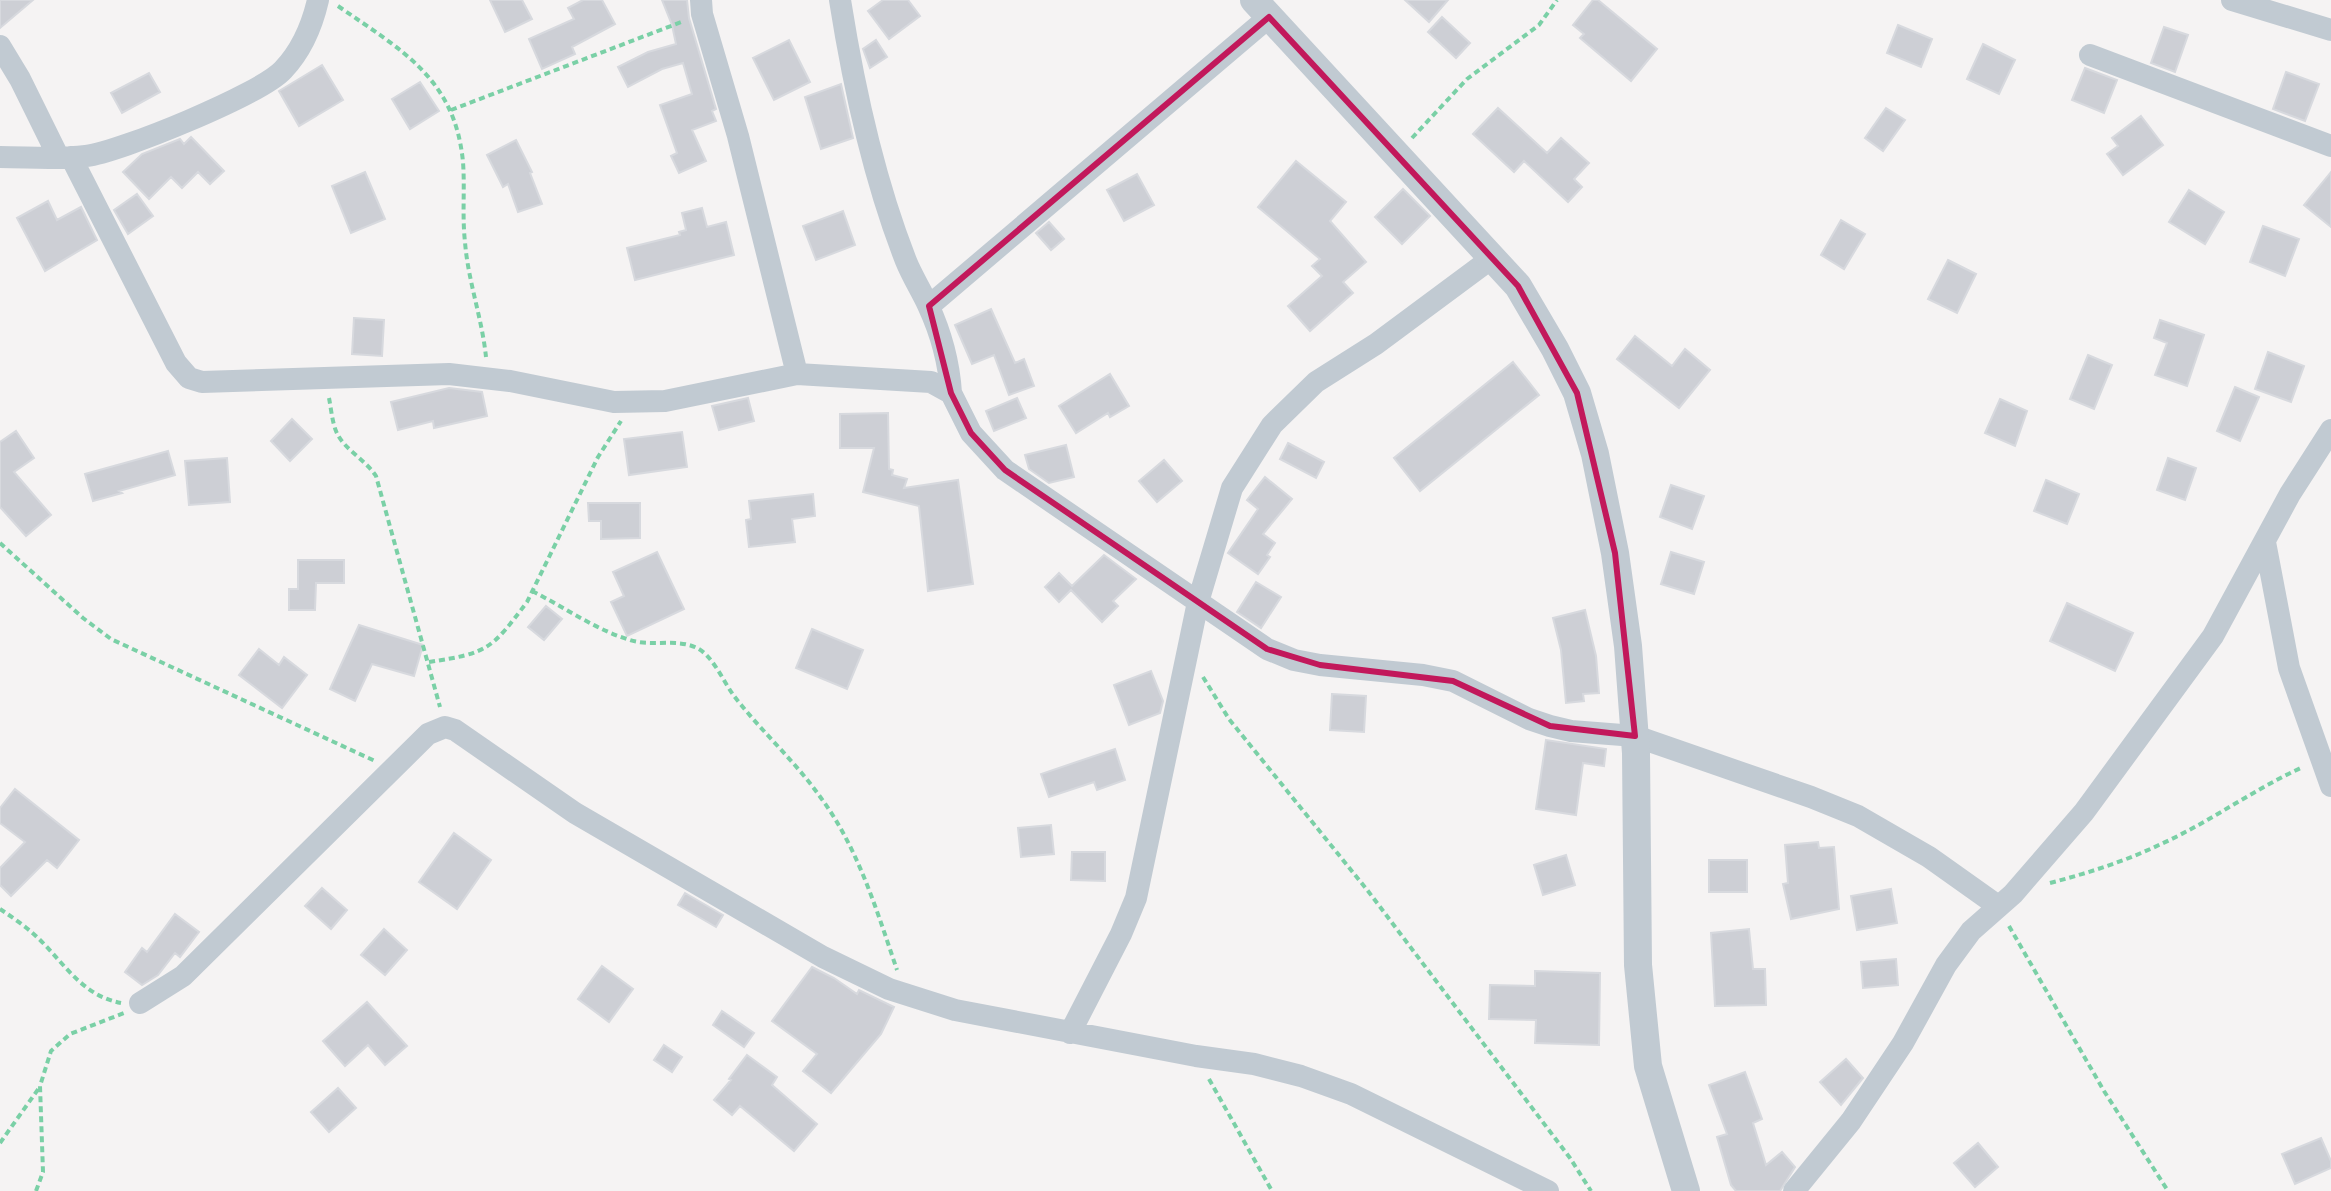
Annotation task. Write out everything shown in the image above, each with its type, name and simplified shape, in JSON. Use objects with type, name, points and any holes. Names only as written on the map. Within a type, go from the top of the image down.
[{"type":"street","points":[[0,157],[65,157],[111,150],[266,84],[282,71],[304,43],[318,0]]},
{"type":"street","points":[[840,0],[850,66],[872,161],[907,264],[929,306],[946,351],[951,393],[971,433],[1005,470],[1267,649],[1294,660],[1320,665],[1453,681],[1529,719],[1550,726],[1571,731],[1635,736],[1858,816],[2006,900]]},
{"type":"street","points":[[2232,0],[2331,30]]},
{"type":"street","points":[[702,7],[738,136],[797,374]]},
{"type":"street","points":[[929,306],[1262,8],[1518,286],[1577,393],[1595,454],[1615,553],[1628,646],[1635,736],[1638,965],[1648,1066],[1686,1191]]},
{"type":"street","points":[[0,46],[65,157],[182,372],[202,382],[449,374],[488,377],[632,403],[665,401],[797,374],[931,382],[951,393]]},
{"type":"street","points":[[2090,55],[2331,146]]},
{"type":"street","points":[[1070,1033],[1136,898],[1198,602],[1232,488],[1272,425],[1316,382],[1376,344],[1492,258]]},
{"type":"street","points":[[1794,1191],[1851,1121],[1903,1043],[1946,965],[1971,931],[2006,900],[2084,812],[2213,636],[2290,494],[2331,430]]},
{"type":"street","points":[[2265,542],[2289,668],[2331,786]]},
{"type":"street","points":[[140,1003],[183,976],[428,734],[445,727],[455,730],[575,813],[795,941],[905,994],[955,1010],[1196,1056],[1254,1064],[1301,1076],[1351,1094],[1548,1191]]},
{"type":"path","points":[[329,0],[410,56],[441,91],[451,110],[463,163],[465,244],[480,313],[488,377]]},
{"type":"path","points":[[1397,154],[1467,79],[1539,25],[1557,0]]},
{"type":"path","points":[[451,110],[702,7]]},
{"type":"path","points":[[325,380],[336,431],[345,445],[369,465],[376,476],[445,727]]},
{"type":"path","points":[[429,662],[483,651],[511,623],[532,591],[598,457],[632,403]]},
{"type":"path","points":[[0,543],[83,618],[111,639],[392,769]]},
{"type":"path","points":[[532,591],[633,642],[684,644],[697,648],[706,656],[733,695],[822,798],[835,819],[870,890],[905,994]]},
{"type":"path","points":[[1188,650],[1229,719],[1368,891],[1570,1158],[1591,1191]]},
{"type":"path","points":[[2168,1191],[2104,1091],[2006,900],[2164,843],[2271,782],[2323,758]]},
{"type":"path","points":[[0,909],[42,941],[84,987],[109,1001],[140,1003]]},
{"type":"path","points":[[36,1191],[43,1172],[40,1086],[47,1061],[58,1042],[70,1034],[99,1025],[140,1003]]},
{"type":"path","points":[[1196,1056],[1272,1191]]},
{"type":"path","points":[[0,1143],[40,1086]]},
{"type":"highlighted area","points":[[1269,17],[1518,286],[1577,393],[1615,553],[1635,736],[1550,726],[1453,681],[1320,665],[1267,649],[1005,470],[971,433],[951,393],[929,306]]},
{"type":"building","points":[[0,0],[33,0],[0,28]]},
{"type":"building","points":[[490,0],[522,0],[532,19],[505,32]]},
{"type":"building","points":[[583,0],[602,0],[615,24],[572,47],[575,54],[542,69],[529,39],[574,19],[568,8]]},
{"type":"building","points":[[662,0],[687,0],[689,18],[716,109],[712,111],[716,121],[692,130],[706,161],[679,173],[671,156],[677,153],[660,105],[692,94],[683,63],[662,69],[628,87],[618,67],[648,52],[676,44]]},
{"type":"building","points":[[883,0],[908,0],[920,16],[889,39],[868,11]]},
{"type":"building","points":[[1405,0],[1448,0],[1429,22]]},
{"type":"building","points":[[1593,0],[1598,0],[1657,49],[1631,81],[1580,38],[1584,34],[1573,25]]},
{"type":"building","points":[[1442,17],[1470,43],[1456,58],[1428,32]]},
{"type":"building","points":[[1898,25],[1932,39],[1921,67],[1887,53]]},
{"type":"building","points":[[2164,27],[2188,35],[2175,72],[2151,63]]},
{"type":"building","points":[[789,40],[810,82],[774,100],[753,58]]},
{"type":"building","points":[[876,40],[887,57],[870,68],[863,49]]},
{"type":"building","points":[[1983,44],[2015,60],[1999,94],[1967,79]]},
{"type":"building","points":[[322,65],[343,100],[299,126],[279,91]]},
{"type":"building","points":[[2085,68],[2117,80],[2104,113],[2072,100]]},
{"type":"building","points":[[2286,72],[2319,84],[2305,121],[2273,109]]},
{"type":"building","points":[[149,73],[160,92],[122,113],[111,93]]},
{"type":"building","points":[[420,82],[439,111],[410,129],[392,99]]},
{"type":"building","points":[[841,84],[853,138],[821,149],[805,97]]},
{"type":"building","points":[[1498,108],[1547,153],[1561,138],[1589,163],[1574,179],[1582,187],[1568,202],[1524,161],[1514,172],[1473,134]]},
{"type":"building","points":[[1886,108],[1905,120],[1883,151],[1865,138]]},
{"type":"building","points":[[2141,116],[2163,145],[2123,175],[2107,154],[2118,146],[2112,138]]},
{"type":"building","points":[[191,137],[224,171],[210,184],[198,172],[182,188],[171,177],[149,199],[123,172],[142,154],[180,139],[184,144]]},
{"type":"building","points":[[516,140],[532,172],[542,204],[518,212],[508,184],[503,187],[487,155]]},
{"type":"building","points":[[1296,161],[1346,202],[1330,221],[1366,262],[1343,282],[1353,293],[1310,331],[1288,306],[1322,276],[1312,266],[1320,259],[1258,207]]},
{"type":"building","points":[[365,172],[385,219],[351,233],[332,186]]},
{"type":"building","points":[[2331,172],[2331,227],[2304,205]]},
{"type":"building","points":[[1137,174],[1154,205],[1124,221],[1107,190]]},
{"type":"building","points":[[1403,189],[1430,216],[1402,244],[1375,217]]},
{"type":"building","points":[[2189,190],[2224,212],[2205,244],[2169,222]]},
{"type":"building","points":[[137,194],[153,216],[128,234],[114,210]]},
{"type":"building","points":[[48,201],[57,220],[81,207],[97,240],[45,271],[17,218]]},
{"type":"building","points":[[702,208],[707,227],[726,222],[734,255],[635,280],[627,248],[680,235],[679,232],[686,230],[682,213]]},
{"type":"building","points":[[843,211],[855,245],[816,260],[803,226]]},
{"type":"building","points":[[1841,220],[1865,234],[1844,269],[1821,255]]},
{"type":"building","points":[[1049,222],[1064,239],[1051,250],[1036,233]]},
{"type":"building","points":[[2263,226],[2299,239],[2285,276],[2250,262]]},
{"type":"building","points":[[1948,260],[1976,274],[1957,313],[1928,299]]},
{"type":"building","points":[[991,309],[1015,363],[1024,359],[1034,386],[1009,395],[994,355],[972,364],[955,325]]},
{"type":"building","points":[[354,318],[384,320],[382,356],[352,354]]},
{"type":"building","points":[[2160,320],[2204,335],[2187,386],[2155,375],[2167,343],[2154,338]]},
{"type":"building","points":[[1635,336],[1672,366],[1685,349],[1710,370],[1679,408],[1617,359]]},
{"type":"building","points":[[2268,352],[2304,366],[2291,402],[2255,389]]},
{"type":"building","points":[[2088,355],[2112,365],[2094,409],[2070,399]]},
{"type":"building","points":[[1513,362],[1539,395],[1420,491],[1394,458]]},
{"type":"building","points":[[1110,374],[1129,406],[1110,417],[1108,413],[1076,433],[1059,406]]},
{"type":"building","points":[[2235,387],[2259,397],[2240,441],[2217,431]]},
{"type":"building","points":[[449,388],[482,392],[487,416],[434,428],[433,421],[398,430],[391,402]]},
{"type":"building","points":[[748,398],[754,421],[719,430],[712,406]]},
{"type":"building","points":[[1017,398],[1026,418],[994,431],[986,411]]},
{"type":"building","points":[[2000,399],[2027,411],[2015,446],[1985,433]]},
{"type":"building","points":[[888,413],[889,469],[893,470],[892,475],[907,479],[904,488],[958,480],[973,584],[928,591],[919,506],[863,492],[874,448],[840,448],[840,414]]},
{"type":"building","points":[[292,419],[312,439],[290,461],[271,441]]},
{"type":"building","points":[[16,431],[34,458],[14,472],[51,515],[26,536],[0,507],[0,442]]},
{"type":"building","points":[[682,432],[687,467],[629,475],[624,439]]},
{"type":"building","points":[[1288,443],[1324,462],[1316,478],[1280,459]]},
{"type":"building","points":[[1066,445],[1074,477],[1049,483],[1029,469],[1025,455]]},
{"type":"building","points":[[168,451],[175,475],[93,501],[85,474]]},
{"type":"building","points":[[227,458],[230,502],[189,505],[185,461]]},
{"type":"building","points":[[2168,458],[2196,468],[2185,500],[2157,490]]},
{"type":"building","points":[[1164,460],[1182,481],[1157,502],[1139,481]]},
{"type":"building","points":[[1265,477],[1292,499],[1263,534],[1275,543],[1258,574],[1228,553],[1258,509],[1247,500]]},
{"type":"building","points":[[2046,480],[2079,494],[2067,524],[2034,511]]},
{"type":"building","points":[[1671,485],[1704,496],[1692,529],[1660,517]]},
{"type":"building","points":[[813,494],[815,516],[792,519],[795,542],[749,547],[746,520],[751,519],[749,501]]},
{"type":"building","points":[[588,503],[640,503],[640,538],[601,539],[601,521],[589,521]]},
{"type":"building","points":[[657,552],[684,609],[627,636],[611,602],[624,596],[613,572]]},
{"type":"building","points":[[1671,552],[1704,562],[1694,594],[1661,584]]},
{"type":"building","points":[[1104,555],[1136,579],[1113,601],[1118,606],[1102,622],[1071,590],[1059,602],[1045,587],[1059,573],[1072,586]]},
{"type":"building","points":[[298,560],[344,560],[344,583],[316,583],[315,610],[289,610],[289,589],[298,589]]},
{"type":"building","points":[[1256,582],[1281,597],[1261,628],[1237,612]]},
{"type":"building","points":[[2067,603],[2133,633],[2115,671],[2050,641]]},
{"type":"building","points":[[546,606],[562,619],[544,640],[528,627]]},
{"type":"building","points":[[1585,610],[1596,656],[1599,693],[1583,694],[1584,701],[1566,703],[1561,650],[1553,618]]},
{"type":"building","points":[[359,625],[423,645],[414,676],[372,664],[355,701],[330,689]]},
{"type":"building","points":[[812,629],[863,650],[847,689],[796,668]]},
{"type":"building","points":[[259,649],[279,665],[284,657],[307,675],[282,708],[239,675]]},
{"type":"building","points":[[1151,671],[1163,701],[1160,713],[1129,725],[1114,685]]},
{"type":"building","points":[[1332,694],[1366,696],[1364,732],[1330,730]]},
{"type":"building","points":[[1546,740],[1606,749],[1604,766],[1583,763],[1576,815],[1536,809]]},
{"type":"building","points":[[1115,749],[1125,780],[1097,790],[1094,782],[1049,797],[1041,774]]},
{"type":"building","points":[[15,789],[79,840],[57,868],[47,860],[11,896],[0,885],[0,868],[25,842],[0,823],[0,808]]},
{"type":"building","points":[[1051,825],[1054,854],[1021,857],[1018,828]]},
{"type":"building","points":[[454,833],[491,860],[457,909],[419,882]]},
{"type":"building","points":[[1818,842],[1819,848],[1834,847],[1839,909],[1791,919],[1783,884],[1788,883],[1785,845]]},
{"type":"building","points":[[1072,852],[1105,852],[1105,881],[1071,880]]},
{"type":"building","points":[[1566,855],[1575,885],[1543,895],[1534,865]]},
{"type":"building","points":[[1709,860],[1747,860],[1747,892],[1709,892]]},
{"type":"building","points":[[322,888],[347,910],[331,929],[305,906]]},
{"type":"building","points":[[1891,889],[1897,923],[1857,930],[1851,896]]},
{"type":"building","points":[[685,893],[723,915],[716,927],[678,905]]},
{"type":"building","points":[[175,914],[199,932],[180,957],[175,953],[158,975],[142,985],[125,972],[142,948],[147,952]]},
{"type":"building","points":[[384,929],[407,950],[385,975],[361,955]]},
{"type":"building","points":[[1749,929],[1753,969],[1765,969],[1766,1005],[1715,1006],[1711,933]]},
{"type":"building","points":[[1896,959],[1898,985],[1863,988],[1861,962]]},
{"type":"building","points":[[602,966],[633,989],[609,1022],[578,999]]},
{"type":"building","points":[[812,967],[857,994],[859,990],[894,1007],[881,1034],[831,1093],[803,1071],[817,1054],[772,1021]]},
{"type":"building","points":[[1535,971],[1600,973],[1599,1045],[1535,1043],[1536,1020],[1489,1019],[1490,985],[1535,986]]},
{"type":"building","points":[[367,1002],[407,1046],[385,1065],[368,1045],[345,1066],[323,1041]]},
{"type":"building","points":[[722,1011],[754,1033],[744,1047],[713,1025]]},
{"type":"building","points":[[664,1045],[682,1057],[672,1072],[654,1060]]},
{"type":"building","points":[[747,1055],[777,1077],[772,1085],[817,1124],[794,1151],[740,1106],[732,1115],[714,1100]]},
{"type":"building","points":[[1846,1059],[1863,1078],[1841,1105],[1820,1082]]},
{"type":"building","points":[[1745,1072],[1762,1119],[1753,1123],[1766,1165],[1782,1152],[1795,1167],[1780,1191],[1736,1191],[1731,1185],[1717,1137],[1727,1134],[1709,1085]]},
{"type":"building","points":[[338,1088],[356,1108],[329,1132],[311,1112]]},
{"type":"building","points":[[2321,1138],[2331,1168],[2295,1184],[2282,1154]]},
{"type":"building","points":[[1978,1143],[1998,1167],[1975,1187],[1954,1163]]}]
